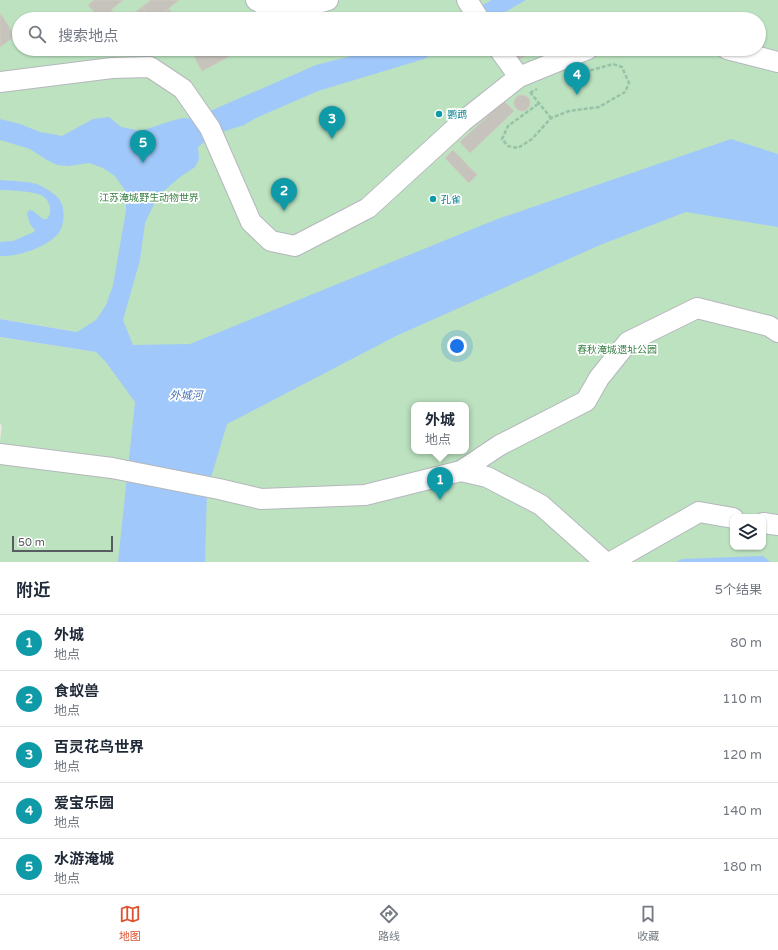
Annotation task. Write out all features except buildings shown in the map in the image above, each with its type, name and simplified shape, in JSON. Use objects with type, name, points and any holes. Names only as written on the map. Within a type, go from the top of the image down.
[{"type":"street","points":[[256,0],[268,7],[292,10],[328,0]]},
{"type":"street","points":[[467,0],[475,12]]},
{"type":"street","points":[[505,56],[519,77]]},
{"type":"street","points":[[0,82],[112,68],[150,67],[183,89],[210,128],[251,222],[271,242],[296,246],[368,208],[462,122],[519,77],[571,56]]},
{"type":"street","points":[[754,56],[778,62]]},
{"type":"street","points":[[0,454],[112,468],[219,489],[261,499],[365,495],[461,471],[500,445],[586,401],[599,378],[628,342],[697,308],[770,326],[778,332]]},
{"type":"street","points":[[461,471],[487,477],[541,505],[606,562]]},
{"type":"street","points":[[610,562],[699,512],[730,517]]},
{"type":"street","points":[[766,523],[778,525]]},
{"type":"path","points":[[538,104],[508,126],[502,139],[508,146],[518,148],[532,139],[551,118],[569,111],[598,107],[625,92],[629,83],[622,67],[613,64],[564,77]]},
{"type":"path","points":[[519,77],[538,104],[551,118]]},
{"type":"path","points":[[530,93],[544,85]]},
{"type":"green space","points":[[0,0],[778,0],[778,562],[0,562],[0,441],[2,425],[0,424],[0,337],[96,352],[77,332],[0,319]]},
{"type":"water","points":[[492,0],[526,0],[505,12],[469,12]]},
{"type":"water","points":[[351,56],[429,56],[424,59],[318,91],[256,118],[244,125],[219,133],[210,111],[316,65]]},
{"type":"water","name":"外城河","points":[[109,117],[121,127],[141,131],[174,120],[184,118],[197,119],[208,139],[198,147],[199,159],[195,167],[180,177],[158,196],[145,223],[140,260],[123,320],[133,345],[190,344],[495,220],[731,139],[778,154],[778,227],[686,212],[600,245],[396,336],[227,424],[207,491],[205,562],[118,562],[135,402],[105,361],[96,352],[0,337],[0,319],[77,332],[96,320],[106,305],[113,285],[126,211],[126,192],[115,176],[103,168],[89,163],[68,166],[57,165],[30,149],[0,140],[0,119],[20,124],[40,132],[62,136],[93,119]]},
{"type":"water","points":[[0,180],[36,184],[47,189],[58,197],[63,207],[64,218],[61,228],[56,236],[45,244],[30,251],[14,255],[0,256],[0,242],[13,241],[34,232],[35,230],[30,224],[27,214],[29,210],[33,211],[43,219],[47,219],[50,208],[48,201],[38,194],[0,190]]},
{"type":"water","points":[[763,556],[770,562],[676,562],[682,559]]},
{"type":"place","name":"爱宝乐园","points":[[577,95]]},
{"type":"place","name":"鹦鹉","points":[[439,114]]},
{"type":"place","name":"百灵花鸟世界","points":[[332,139]]},
{"type":"place","name":"水游淹城","points":[[143,163]]},
{"type":"place","name":"孔雀","points":[[433,199]]},
{"type":"place","name":"食蚁兽","points":[[284,211]]},
{"type":"place","name":"外城","points":[[440,500]]},
{"type":"park label","name":"江苏淹城野生动物世界","points":[[149,197]]},
{"type":"park label","name":"春秋淹城遗址公园","points":[[617,349]]}]
